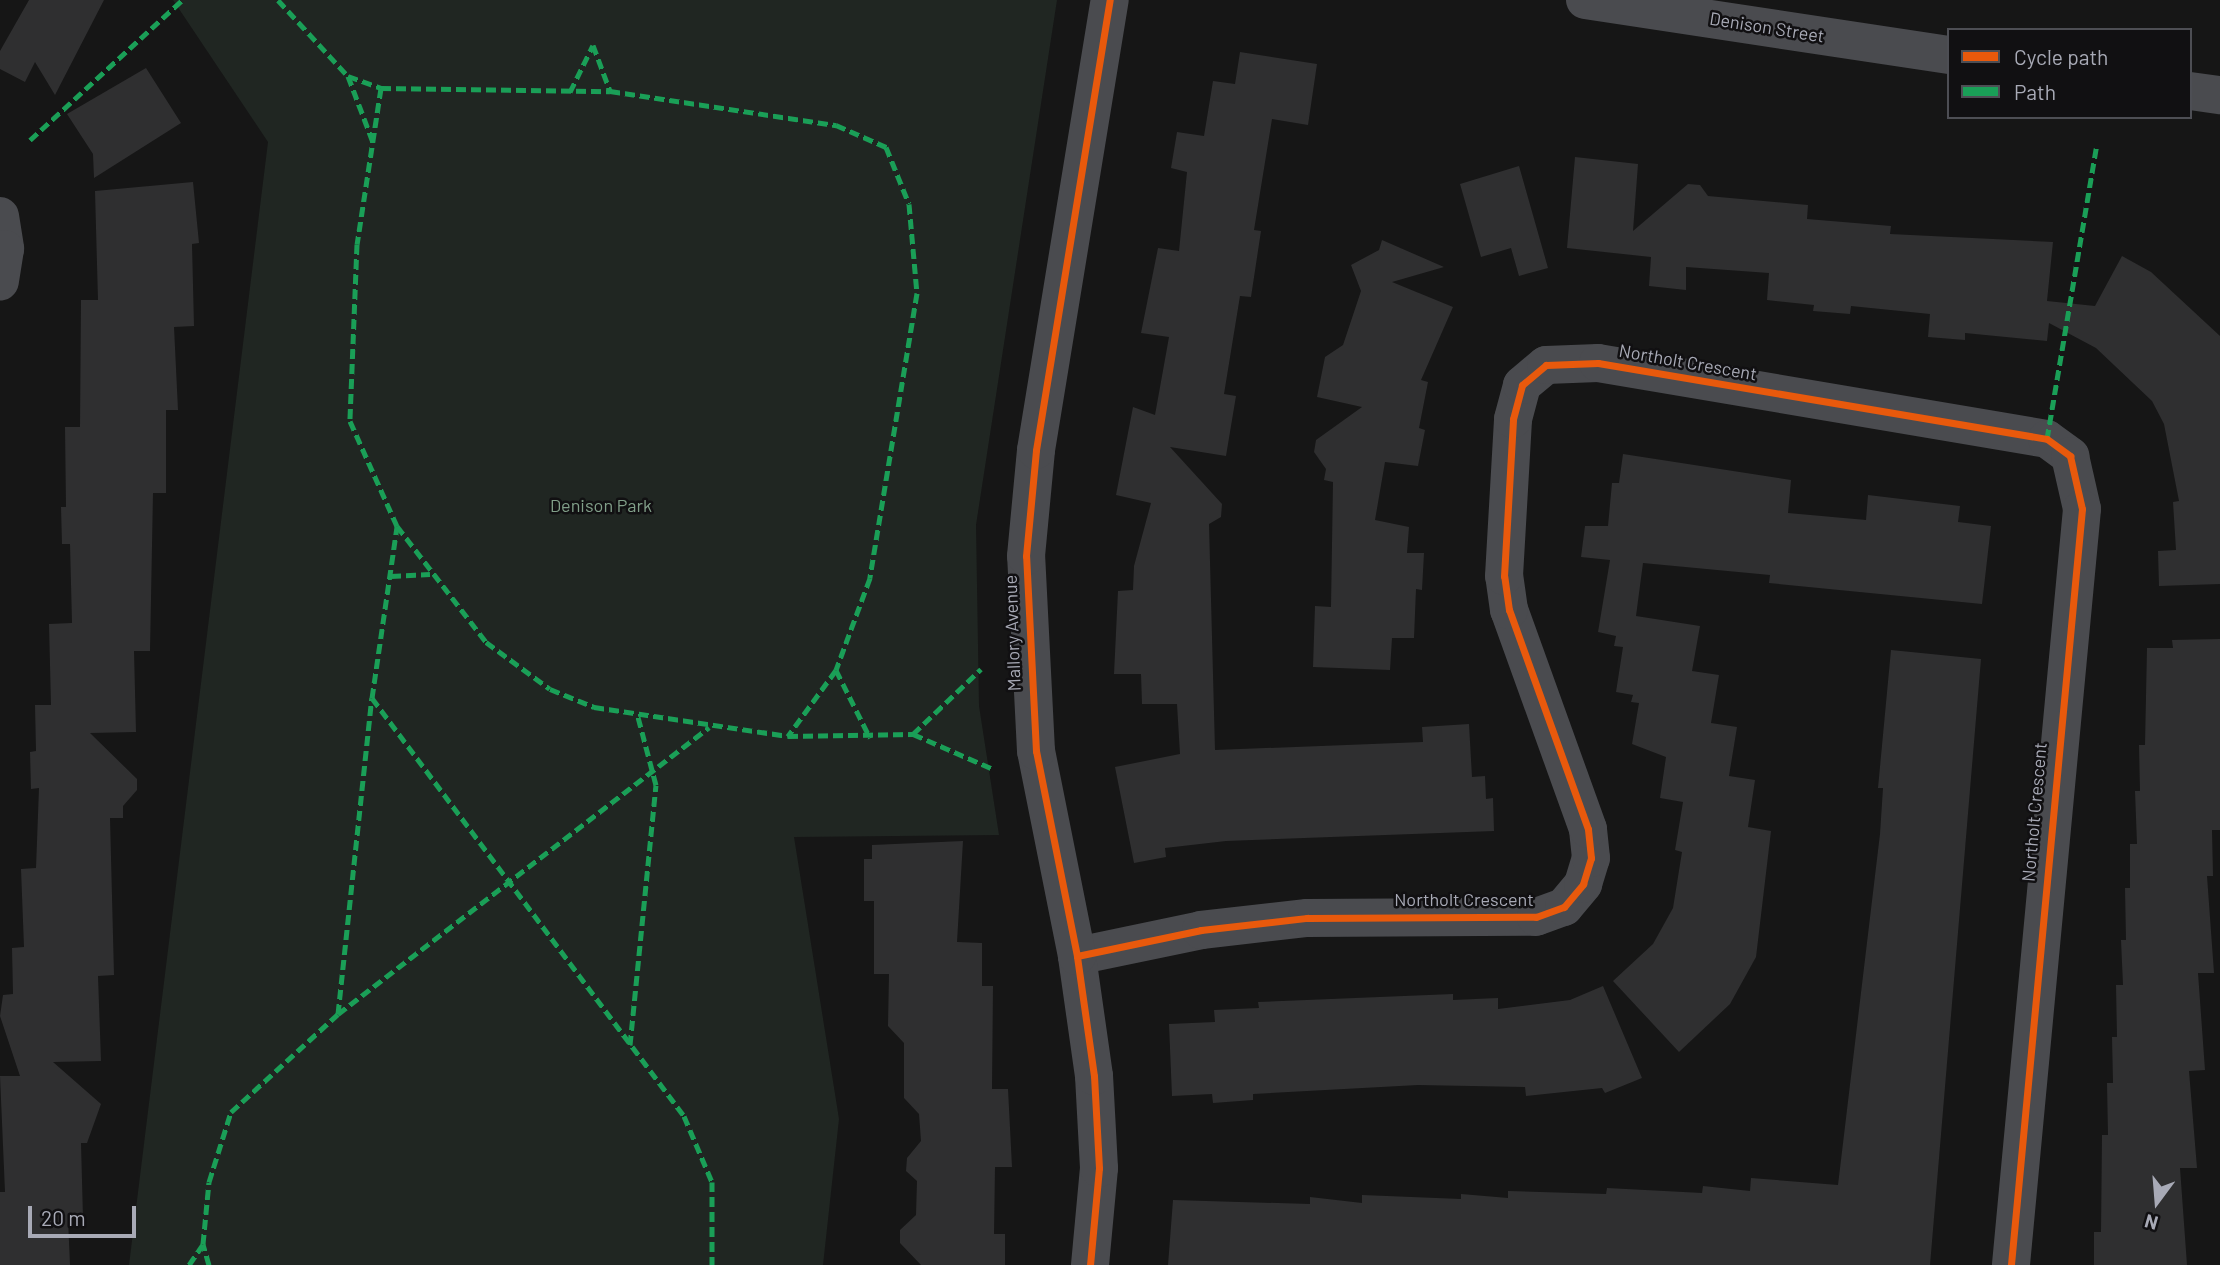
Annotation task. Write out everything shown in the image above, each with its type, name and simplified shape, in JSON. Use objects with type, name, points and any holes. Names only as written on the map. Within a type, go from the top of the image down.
[{"type":"street","name":"Mallory Avenue","points":[[1090,1265],[1098,1125],[1077,957],[1035,751],[1026,556],[1036,450],[1110,0]]},
{"type":"street","name":"Denison Street","points":[[1585,0],[1947,55]]},
{"type":"street","points":[[2192,91],[2220,95]]},
{"type":"street","points":[[0,216],[5,250],[0,282]]},
{"type":"street","name":"Northolt Crescent","points":[[1077,957],[1201,930],[1307,918],[1536,917],[1564,906],[1583,884],[1591,858],[1588,829],[1509,610],[1504,576],[1513,419],[1522,385],[1546,365],[1598,363],[2046,439],[2070,456],[2081,509],[2011,1265]]},
{"type":"green space","name":"Denison Park","points":[[173,0],[1057,0],[976,525],[979,706],[999,835],[794,837],[839,1119],[823,1265],[129,1265],[268,142]]},
{"type":"building","points":[[29,0],[104,0],[55,95],[35,62],[25,82],[0,69],[0,51]]},
{"type":"building","points":[[1240,52],[1317,64],[1308,125],[1272,119],[1254,230],[1261,231],[1251,297],[1240,296],[1224,394],[1236,396],[1226,456],[1170,447],[1222,504],[1221,517],[1209,524],[1215,750],[1423,742],[1422,727],[1469,724],[1472,777],[1485,776],[1486,799],[1493,798],[1494,831],[1226,841],[1165,848],[1166,857],[1134,863],[1115,767],[1180,754],[1177,704],[1142,704],[1141,674],[1114,674],[1118,591],[1133,590],[1134,566],[1151,503],[1116,495],[1133,407],[1155,415],[1169,337],[1141,333],[1158,248],[1179,251],[1187,172],[1171,168],[1177,132],[1204,136],[1213,81],[1235,84]]},
{"type":"building","points":[[146,68],[181,123],[94,178],[93,154],[67,114]]},
{"type":"building","points":[[1575,157],[1638,164],[1633,231],[1688,184],[1700,185],[1708,196],[1808,205],[1807,219],[1891,226],[1890,234],[2053,242],[2047,301],[2095,306],[2122,256],[2151,272],[2220,336],[2220,584],[2159,586],[2158,551],[2176,550],[2173,502],[2179,501],[2164,424],[2152,401],[2096,348],[2049,323],[2047,341],[1965,333],[1965,340],[1928,337],[1930,314],[1851,306],[1850,314],[1813,311],[1814,305],[1767,300],[1769,273],[1686,267],[1686,290],[1649,286],[1651,257],[1567,248]]},
{"type":"building","points":[[1519,166],[1548,268],[1519,276],[1511,248],[1481,257],[1460,184]]},
{"type":"building","points":[[193,182],[199,243],[192,244],[194,326],[174,327],[178,410],[166,410],[166,493],[153,493],[150,651],[134,651],[136,732],[90,733],[137,779],[137,790],[123,806],[123,818],[110,818],[114,975],[98,976],[101,1061],[53,1062],[101,1104],[87,1143],[81,1143],[83,1218],[68,1219],[70,1265],[0,1265],[0,1192],[5,1192],[0,1076],[20,1076],[0,1016],[3,995],[13,994],[12,948],[24,947],[21,869],[36,868],[39,788],[31,789],[30,752],[36,751],[35,705],[51,705],[49,624],[72,623],[70,544],[62,544],[61,507],[66,507],[65,427],[80,427],[81,300],[98,300],[95,191]]},
{"type":"building","points":[[1382,240],[1444,267],[1392,282],[1453,307],[1421,380],[1428,382],[1419,428],[1425,430],[1418,466],[1385,462],[1375,520],[1409,527],[1407,553],[1424,553],[1422,590],[1416,589],[1414,638],[1392,638],[1390,670],[1313,667],[1315,606],[1331,607],[1333,482],[1324,480],[1326,469],[1314,452],[1316,440],[1362,407],[1317,397],[1325,357],[1343,345],[1361,291],[1351,265],[1379,250]]},
{"type":"building","points":[[1623,454],[1791,480],[1788,513],[1866,520],[1868,495],[1960,506],[1958,522],[1991,526],[1982,604],[1769,583],[1770,575],[1643,563],[1636,616],[1700,626],[1692,671],[1719,675],[1711,723],[1737,727],[1729,776],[1755,780],[1748,827],[1771,831],[1756,957],[1730,1004],[1679,1052],[1613,981],[1653,944],[1673,908],[1682,852],[1675,850],[1683,802],[1660,798],[1666,757],[1632,744],[1639,703],[1631,702],[1633,695],[1616,692],[1623,647],[1614,646],[1616,636],[1598,632],[1610,560],[1581,557],[1585,526],[1608,526],[1612,483],[1619,483]]},
{"type":"building","points":[[2220,639],[2220,830],[2212,830],[2213,876],[2207,876],[2214,973],[2198,973],[2205,1070],[2189,1071],[2197,1168],[2180,1168],[2187,1265],[2094,1265],[2094,1232],[2101,1232],[2102,1135],[2108,1135],[2107,1083],[2113,1083],[2112,1037],[2117,1037],[2116,985],[2123,985],[2121,940],[2126,940],[2125,888],[2130,888],[2130,844],[2137,844],[2135,791],[2140,791],[2139,745],[2145,745],[2147,648],[2173,648],[2172,640]]},
{"type":"building","points":[[1891,650],[1981,659],[1930,1265],[1168,1265],[1173,1200],[1310,1204],[1310,1197],[1362,1203],[1362,1195],[1461,1199],[1461,1194],[1508,1198],[1508,1191],[1606,1194],[1607,1188],[1702,1193],[1703,1186],[1750,1191],[1751,1178],[1838,1185],[1880,834],[1883,788],[1878,788]]},
{"type":"building","points":[[963,841],[957,942],[982,943],[982,986],[993,986],[992,1089],[1008,1089],[1012,1167],[995,1167],[994,1234],[1005,1234],[1005,1265],[921,1265],[900,1243],[900,1230],[916,1215],[917,1181],[906,1171],[907,1158],[921,1141],[919,1114],[904,1098],[904,1043],[888,1026],[889,974],[874,974],[874,901],[864,901],[864,859],[872,859],[872,845]]},
{"type":"building","points":[[1603,986],[1642,1078],[1605,1093],[1602,1088],[1526,1096],[1525,1087],[1418,1085],[1253,1094],[1253,1100],[1213,1103],[1212,1094],[1172,1096],[1169,1024],[1215,1022],[1214,1010],[1259,1008],[1258,1002],[1453,994],[1453,1000],[1498,998],[1498,1009],[1570,1000]]},
{"type":"marked path","points":[[30,140],[182,0]]},
{"type":"marked path","points":[[278,0],[348,76],[381,88],[357,244],[350,421],[397,526],[486,642],[550,689],[594,707],[788,736],[913,734],[981,669]]},
{"type":"marked path","points":[[570,92],[593,45],[610,91]]},
{"type":"marked path","points":[[348,76],[373,142]]},
{"type":"marked path","points":[[381,88],[610,91],[836,125],[886,147],[909,204],[917,293],[870,578],[836,670],[788,736]]},
{"type":"marked path","points":[[2047,439],[2096,148]]},
{"type":"marked path","points":[[338,1014],[372,698],[397,526]]},
{"type":"marked path","points":[[391,576],[430,574]]},
{"type":"marked path","points":[[836,670],[870,738]]},
{"type":"marked path","points":[[372,698],[684,1116],[712,1182],[712,1265]]},
{"type":"marked path","points":[[630,1045],[656,785],[637,713]]},
{"type":"marked path","points":[[209,1265],[203,1244],[209,1182],[231,1112],[338,1014],[709,727]]},
{"type":"marked path","points":[[913,734],[991,768]]},
{"type":"marked path","points":[[189,1265],[203,1244]]},
{"type":"cycle path","points":[[1090,1265],[1099,1168],[1094,1076],[1077,956],[1036,751],[1026,556],[1036,450],[1110,0]]},
{"type":"cycle path","points":[[1077,956],[1201,930],[1307,918],[1536,917],[1564,907],[1583,884],[1591,858],[1588,829],[1509,610],[1504,576],[1513,419],[1522,385],[1546,365],[1598,363],[2047,439],[2070,456],[2082,509],[2011,1265]]}]
